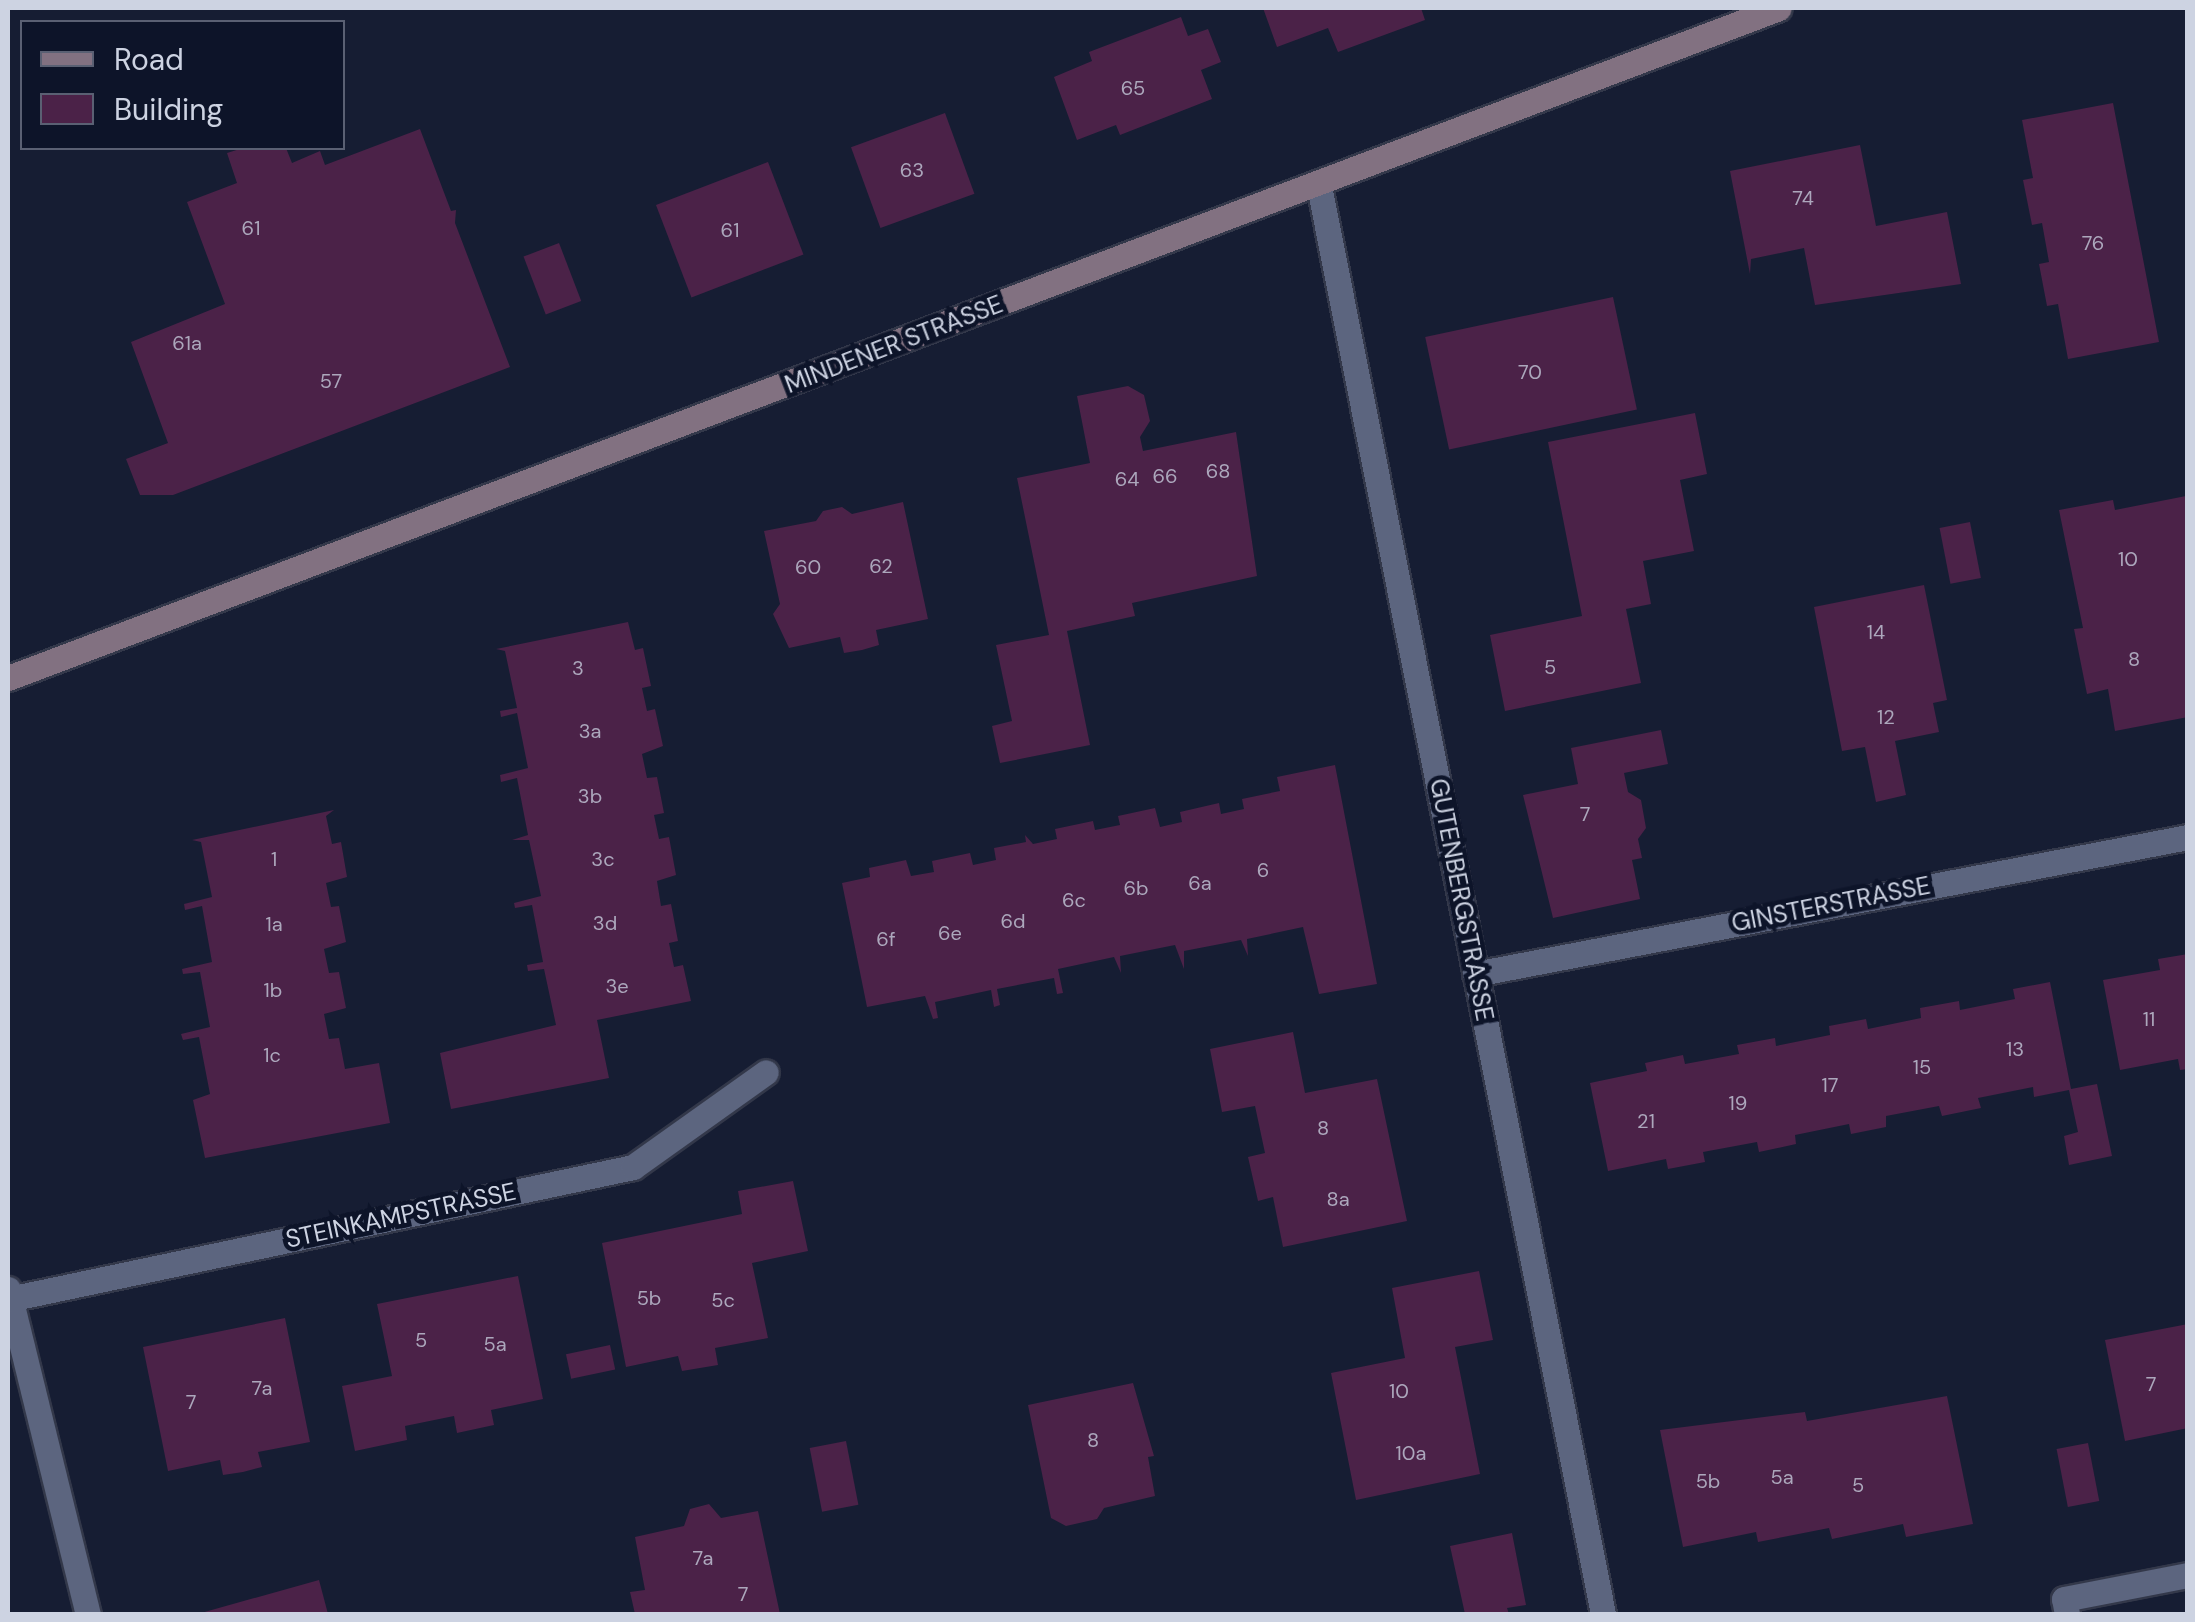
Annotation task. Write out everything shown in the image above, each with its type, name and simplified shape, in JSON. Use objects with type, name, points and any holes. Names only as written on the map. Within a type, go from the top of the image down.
[{"type":"main road","name":"MINDENER STRASSE","points":[[8,678],[1319,186],[1779,8]]},
{"type":"street","name":"GUTENBERGSTRASSE","points":[[1319,186],[1602,1614]]},
{"type":"street","name":"GINSTERSTRASSE","points":[[1475,974],[2188,837]]},
{"type":"street","name":"STEINKAMPSTRASSE","points":[[9,1299],[633,1167],[766,1072]]},
{"type":"street","points":[[8,1289],[88,1614]]},
{"type":"street","points":[[2068,1614],[2064,1599],[2188,1575]]},
{"type":"building","points":[[1263,8],[1421,8],[1425,20],[1338,52],[1328,28],[1277,47]]},
{"type":"building","points":[[1181,17],[1188,36],[1208,29],[1221,62],[1201,70],[1212,99],[1120,135],[1116,125],[1077,140],[1054,77],[1092,61],[1089,52]]},
{"type":"building","points":[[2113,103],[2159,342],[2068,359],[2058,304],[2047,306],[2039,264],[2049,262],[2042,223],[2032,225],[2023,180],[2033,178],[2022,120]]},
{"type":"building","points":[[945,113],[974,194],[880,228],[851,147]]},
{"type":"building","points":[[420,129],[451,211],[456,210],[455,223],[510,367],[173,495],[140,495],[126,459],[168,443],[131,342],[225,304],[187,202],[237,183],[227,153],[237,150],[287,150],[292,163],[320,151],[325,165]]},
{"type":"building","points":[[1860,145],[1876,226],[1947,212],[1961,284],[1815,305],[1804,248],[1751,259],[1750,274],[1730,171]]},
{"type":"building","points":[[768,162],[803,254],[691,297],[656,205]]},
{"type":"building","points":[[559,243],[581,301],[546,314],[524,257]]},
{"type":"building","points":[[1613,297],[1637,409],[1449,449],[1425,337]]},
{"type":"building","points":[[1128,386],[1144,395],[1150,421],[1140,437],[1143,451],[1236,432],[1257,576],[1132,603],[1135,616],[1067,631],[1090,745],[1000,763],[992,726],[1012,721],[996,645],[1049,635],[1017,478],[1090,463],[1077,396]]},
{"type":"building","points":[[1695,413],[1707,474],[1680,480],[1694,551],[1643,561],[1651,604],[1626,609],[1641,683],[1505,711],[1490,635],[1582,616],[1548,442]]},
{"type":"building","points":[[2186,496],[2188,717],[2115,731],[2108,689],[2087,694],[2074,629],[2083,628],[2059,510],[2113,500],[2115,510]]},
{"type":"building","points":[[903,502],[928,619],[876,630],[879,645],[862,650],[844,653],[840,637],[789,648],[773,614],[780,604],[764,531],[816,521],[823,511],[842,507],[852,514]]},
{"type":"building","points":[[1970,522],[1981,578],[1950,584],[1940,528]]},
{"type":"building","points":[[1924,585],[1947,700],[1933,703],[1939,732],[1895,741],[1906,795],[1876,802],[1865,747],[1842,751],[1814,607]]},
{"type":"building","points":[[628,622],[635,650],[643,648],[651,686],[642,688],[647,711],[655,709],[663,746],[642,754],[647,778],[657,777],[664,813],[654,815],[659,839],[669,837],[676,875],[657,881],[661,906],[671,904],[678,941],[669,943],[674,967],[683,965],[691,1001],[597,1020],[609,1078],[451,1109],[440,1053],[556,1025],[544,969],[528,971],[527,965],[543,962],[532,905],[515,908],[514,903],[541,896],[529,840],[512,840],[528,835],[517,778],[501,782],[500,775],[528,768],[517,713],[501,717],[500,711],[517,708],[505,651],[496,649]]},
{"type":"building","points":[[1661,730],[1668,764],[1624,773],[1628,792],[1641,800],[1646,828],[1638,839],[1642,858],[1632,860],[1640,899],[1553,918],[1523,795],[1578,784],[1571,748]]},
{"type":"building","points":[[1335,765],[1377,984],[1319,994],[1303,927],[1247,939],[1248,956],[1241,940],[1184,951],[1184,969],[1175,945],[1120,956],[1121,973],[1114,957],[1058,969],[1063,993],[1057,994],[1054,978],[997,989],[1000,1005],[994,1007],[991,990],[935,1002],[938,1018],[933,1019],[925,996],[867,1007],[842,883],[870,877],[869,868],[906,860],[911,876],[934,872],[932,861],[970,853],[973,865],[996,860],[994,848],[1026,842],[1025,835],[1033,844],[1057,839],[1055,829],[1093,821],[1095,830],[1120,825],[1118,816],[1155,808],[1160,827],[1182,822],[1180,812],[1219,803],[1221,814],[1244,809],[1242,799],[1280,791],[1277,777]]},
{"type":"building","points":[[334,810],[326,816],[332,844],[341,842],[347,877],[326,883],[331,907],[339,906],[346,942],[324,949],[329,973],[339,972],[346,1008],[324,1014],[329,1039],[339,1038],[345,1069],[379,1063],[390,1123],[205,1158],[193,1100],[210,1094],[199,1037],[183,1040],[181,1034],[210,1027],[200,972],[183,974],[182,969],[212,962],[202,906],[185,910],[184,904],[212,897],[201,842],[192,840]]},
{"type":"building","points":[[2188,954],[2188,1069],[2180,1070],[2178,1059],[2120,1070],[2103,980],[2160,970],[2158,959]]},
{"type":"building","points":[[2050,982],[2071,1089],[2097,1084],[2112,1156],[2069,1165],[2064,1136],[2078,1132],[2069,1090],[2034,1097],[2033,1087],[1978,1098],[1981,1108],[1942,1116],[1939,1106],[1886,1116],[1886,1127],[1851,1134],[1849,1124],[1795,1135],[1796,1144],[1759,1152],[1757,1142],[1703,1152],[1705,1162],[1668,1169],[1666,1159],[1608,1171],[1590,1083],[1647,1071],[1645,1063],[1683,1055],[1685,1064],[1739,1054],[1737,1045],[1775,1038],[1776,1046],[1830,1035],[1829,1026],[1866,1019],[1868,1029],[1921,1018],[1920,1008],[1959,1001],[1960,1010],[2015,999],[2013,989]]},
{"type":"building","points":[[1293,1032],[1305,1093],[1377,1079],[1407,1221],[1283,1247],[1273,1197],[1258,1201],[1248,1157],[1265,1153],[1255,1106],[1222,1112],[1210,1049]]},
{"type":"building","points":[[793,1181],[808,1251],[752,1263],[768,1338],[715,1348],[718,1365],[682,1371],[678,1356],[626,1367],[602,1243],[742,1214],[738,1191]]},
{"type":"building","points":[[1479,1271],[1493,1340],[1455,1347],[1480,1474],[1356,1500],[1331,1373],[1405,1358],[1392,1288]]},
{"type":"building","points":[[518,1276],[543,1399],[491,1410],[494,1425],[457,1433],[454,1416],[405,1426],[407,1440],[355,1451],[342,1386],[392,1376],[377,1304]]},
{"type":"building","points":[[285,1318],[310,1442],[258,1452],[262,1467],[243,1472],[223,1475],[220,1460],[168,1471],[143,1347]]},
{"type":"building","points":[[2188,1324],[2188,1428],[2125,1441],[2105,1340]]},
{"type":"building","points":[[610,1345],[615,1369],[571,1379],[566,1354]]},
{"type":"building","points":[[1133,1383],[1154,1456],[1148,1457],[1155,1496],[1104,1508],[1097,1519],[1066,1526],[1051,1518],[1028,1405]]},
{"type":"building","points":[[1947,1396],[1973,1524],[1906,1537],[1903,1524],[1832,1539],[1829,1528],[1758,1542],[1756,1532],[1683,1547],[1660,1430],[1805,1412],[1807,1421]]},
{"type":"building","points":[[846,1441],[858,1505],[822,1512],[810,1448]]},
{"type":"building","points":[[2088,1443],[2099,1501],[2068,1507],[2057,1449]]},
{"type":"building","points":[[709,1504],[721,1518],[758,1511],[780,1614],[635,1614],[630,1592],[645,1590],[635,1537],[684,1526],[690,1509]]},
{"type":"building","points":[[1512,1533],[1526,1605],[1507,1608],[1509,1614],[1465,1614],[1450,1546]]},
{"type":"building","points":[[319,1580],[328,1614],[201,1614],[201,1613]]}]
